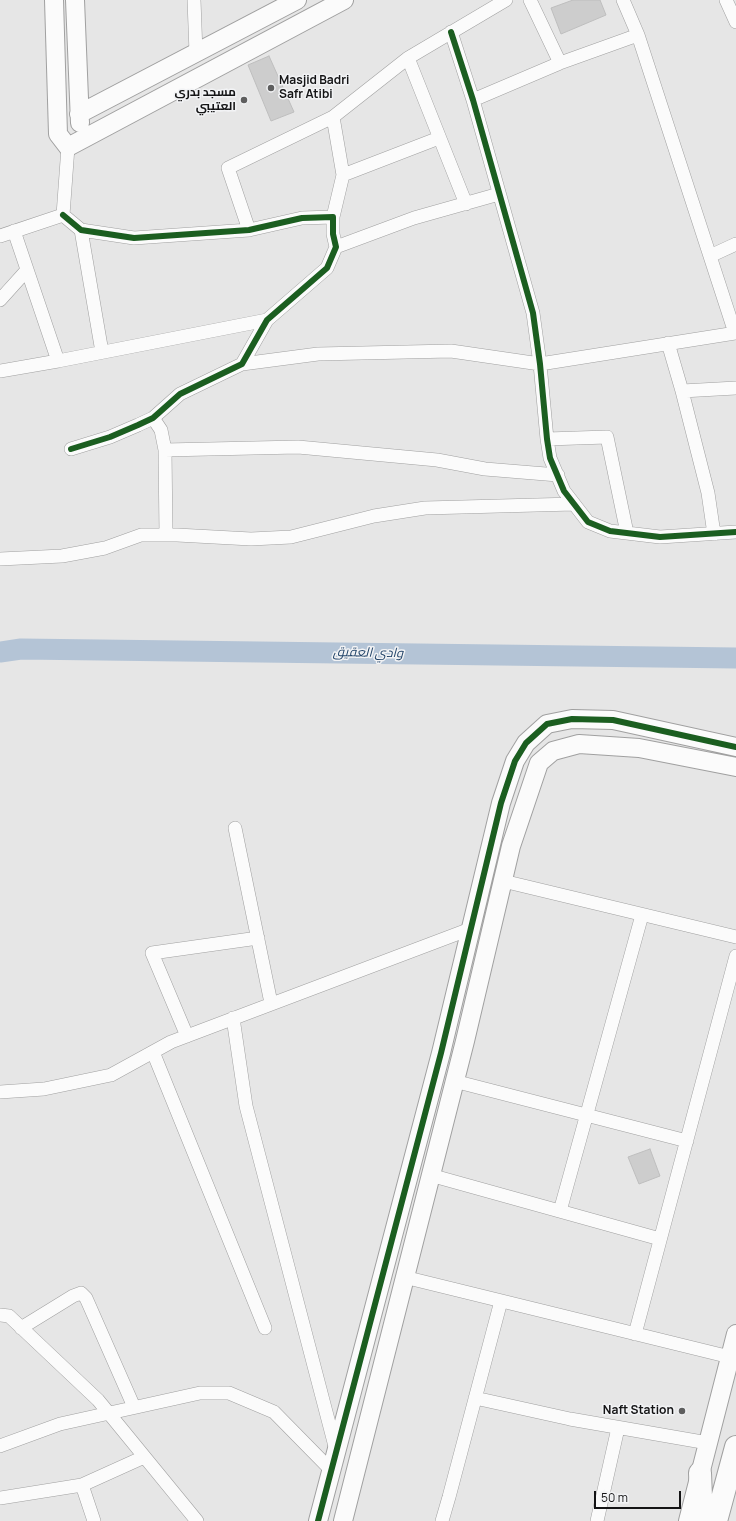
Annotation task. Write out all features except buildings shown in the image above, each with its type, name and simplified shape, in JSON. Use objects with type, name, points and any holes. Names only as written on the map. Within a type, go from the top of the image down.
[{"type":"highway","points":[[716,1521],[736,1447]]},
{"type":"highway","points":[[700,1473],[702,1521]]},
{"type":"street","points":[[54,0],[58,134],[74,144]]},
{"type":"street","points":[[63,215],[79,114],[75,0]]},
{"type":"street","points":[[194,0],[196,53]]},
{"type":"street","points":[[79,114],[297,0]]},
{"type":"street","points":[[74,144],[344,0]]},
{"type":"street","points":[[249,230],[228,168],[333,117],[408,58],[506,0]]},
{"type":"street","points":[[530,0],[560,62]]},
{"type":"street","points":[[71,449],[110,437],[138,426],[152,418],[180,394],[242,364],[318,354],[451,351],[540,364],[736,333],[638,35],[623,0]]},
{"type":"street","points":[[726,0],[736,22]]},
{"type":"street","points":[[451,32],[473,100],[533,313],[550,458],[564,491],[588,522],[610,531],[660,537],[736,532]]},
{"type":"street","points":[[473,100],[560,62],[638,35]]},
{"type":"street","points":[[408,58],[466,204]]},
{"type":"street","points":[[242,364],[267,320],[327,268],[336,247],[333,234],[333,217],[343,175],[333,117]]},
{"type":"street","points":[[343,175],[439,138]]},
{"type":"street","points":[[336,247],[414,218],[499,194]]},
{"type":"street","points":[[63,215],[81,230],[134,238],[249,230],[302,218],[333,217]]},
{"type":"street","points":[[0,236],[63,215]]},
{"type":"street","points":[[81,230],[102,352]]},
{"type":"street","points":[[14,231],[58,361]]},
{"type":"street","points":[[710,256],[736,244]]},
{"type":"street","points":[[0,300],[27,270]]},
{"type":"street","points":[[0,371],[267,320]]},
{"type":"street","points":[[668,343],[708,493],[714,534]]},
{"type":"street","points":[[682,391],[736,388]]},
{"type":"street","points":[[152,418],[161,430],[165,450],[166,535]]},
{"type":"street","points":[[547,439],[606,437],[627,533]]},
{"type":"street","points":[[165,450],[298,447],[437,460],[485,469],[558,475]]},
{"type":"street","points":[[0,559],[62,556],[105,548],[141,535],[251,539],[291,537],[374,516],[425,508],[574,504]]},
{"type":"street","points":[[318,1521],[441,1053],[500,803],[515,761],[526,743],[547,724],[572,719],[613,720],[736,747]]},
{"type":"street","points":[[343,1521],[440,1139],[511,846],[539,763],[553,751],[580,744],[640,748],[736,767]]},
{"type":"street","points":[[235,828],[271,1004]]},
{"type":"street","points":[[503,881],[736,937]]},
{"type":"street","points":[[560,1211],[642,914]]},
{"type":"street","points":[[0,1092],[44,1089],[112,1075],[171,1042],[470,929]]},
{"type":"street","points":[[187,1036],[152,953],[258,938]]},
{"type":"street","points":[[635,1334],[736,956]]},
{"type":"street","points":[[233,1018],[246,1106],[336,1450]]},
{"type":"street","points":[[153,1052],[265,1328]]},
{"type":"street","points":[[454,1081],[687,1141]]},
{"type":"street","points":[[419,1136],[440,1139]]},
{"type":"street","points":[[430,1175],[660,1239]]},
{"type":"street","points":[[404,1277],[730,1357]]},
{"type":"street","points":[[21,1328],[73,1296],[81,1293],[86,1298],[134,1408]]},
{"type":"street","points":[[442,1521],[501,1301]]},
{"type":"street","points":[[3,1318],[21,1328],[98,1400],[197,1521]]},
{"type":"street","points":[[688,1521],[736,1334]]},
{"type":"street","points":[[0,1446],[60,1424],[200,1393],[230,1393],[274,1412],[331,1470]]},
{"type":"street","points":[[475,1398],[618,1428],[708,1443]]},
{"type":"street","points":[[597,1521],[618,1428]]},
{"type":"street","points":[[0,1498],[82,1485],[144,1457]]},
{"type":"street","points":[[82,1485],[94,1521]]},
{"type":"waterway","name":"وادي العقيق","points":[[0,652],[21,649],[736,658]]},
{"type":"cycle path","points":[[451,32],[473,100],[533,313],[550,458],[564,491],[588,522],[610,531],[660,537],[736,532]]},
{"type":"cycle path","points":[[63,215],[81,230],[134,238],[249,230],[302,218],[333,217],[333,234],[336,247],[327,268],[267,320],[242,364],[180,394],[153,418],[110,437],[71,449]]},
{"type":"cycle path","points":[[318,1521],[441,1053],[501,803],[515,761],[526,743],[547,724],[572,719],[613,720],[736,747]]},
{"type":"place","name":"Masjid Badri Safr Atibi","points":[[271,88]]},
{"type":"place","name":"مسجد بدري العتيبي","points":[[244,100]]},
{"type":"place","name":"Naft Station","points":[[682,1411]]}]
